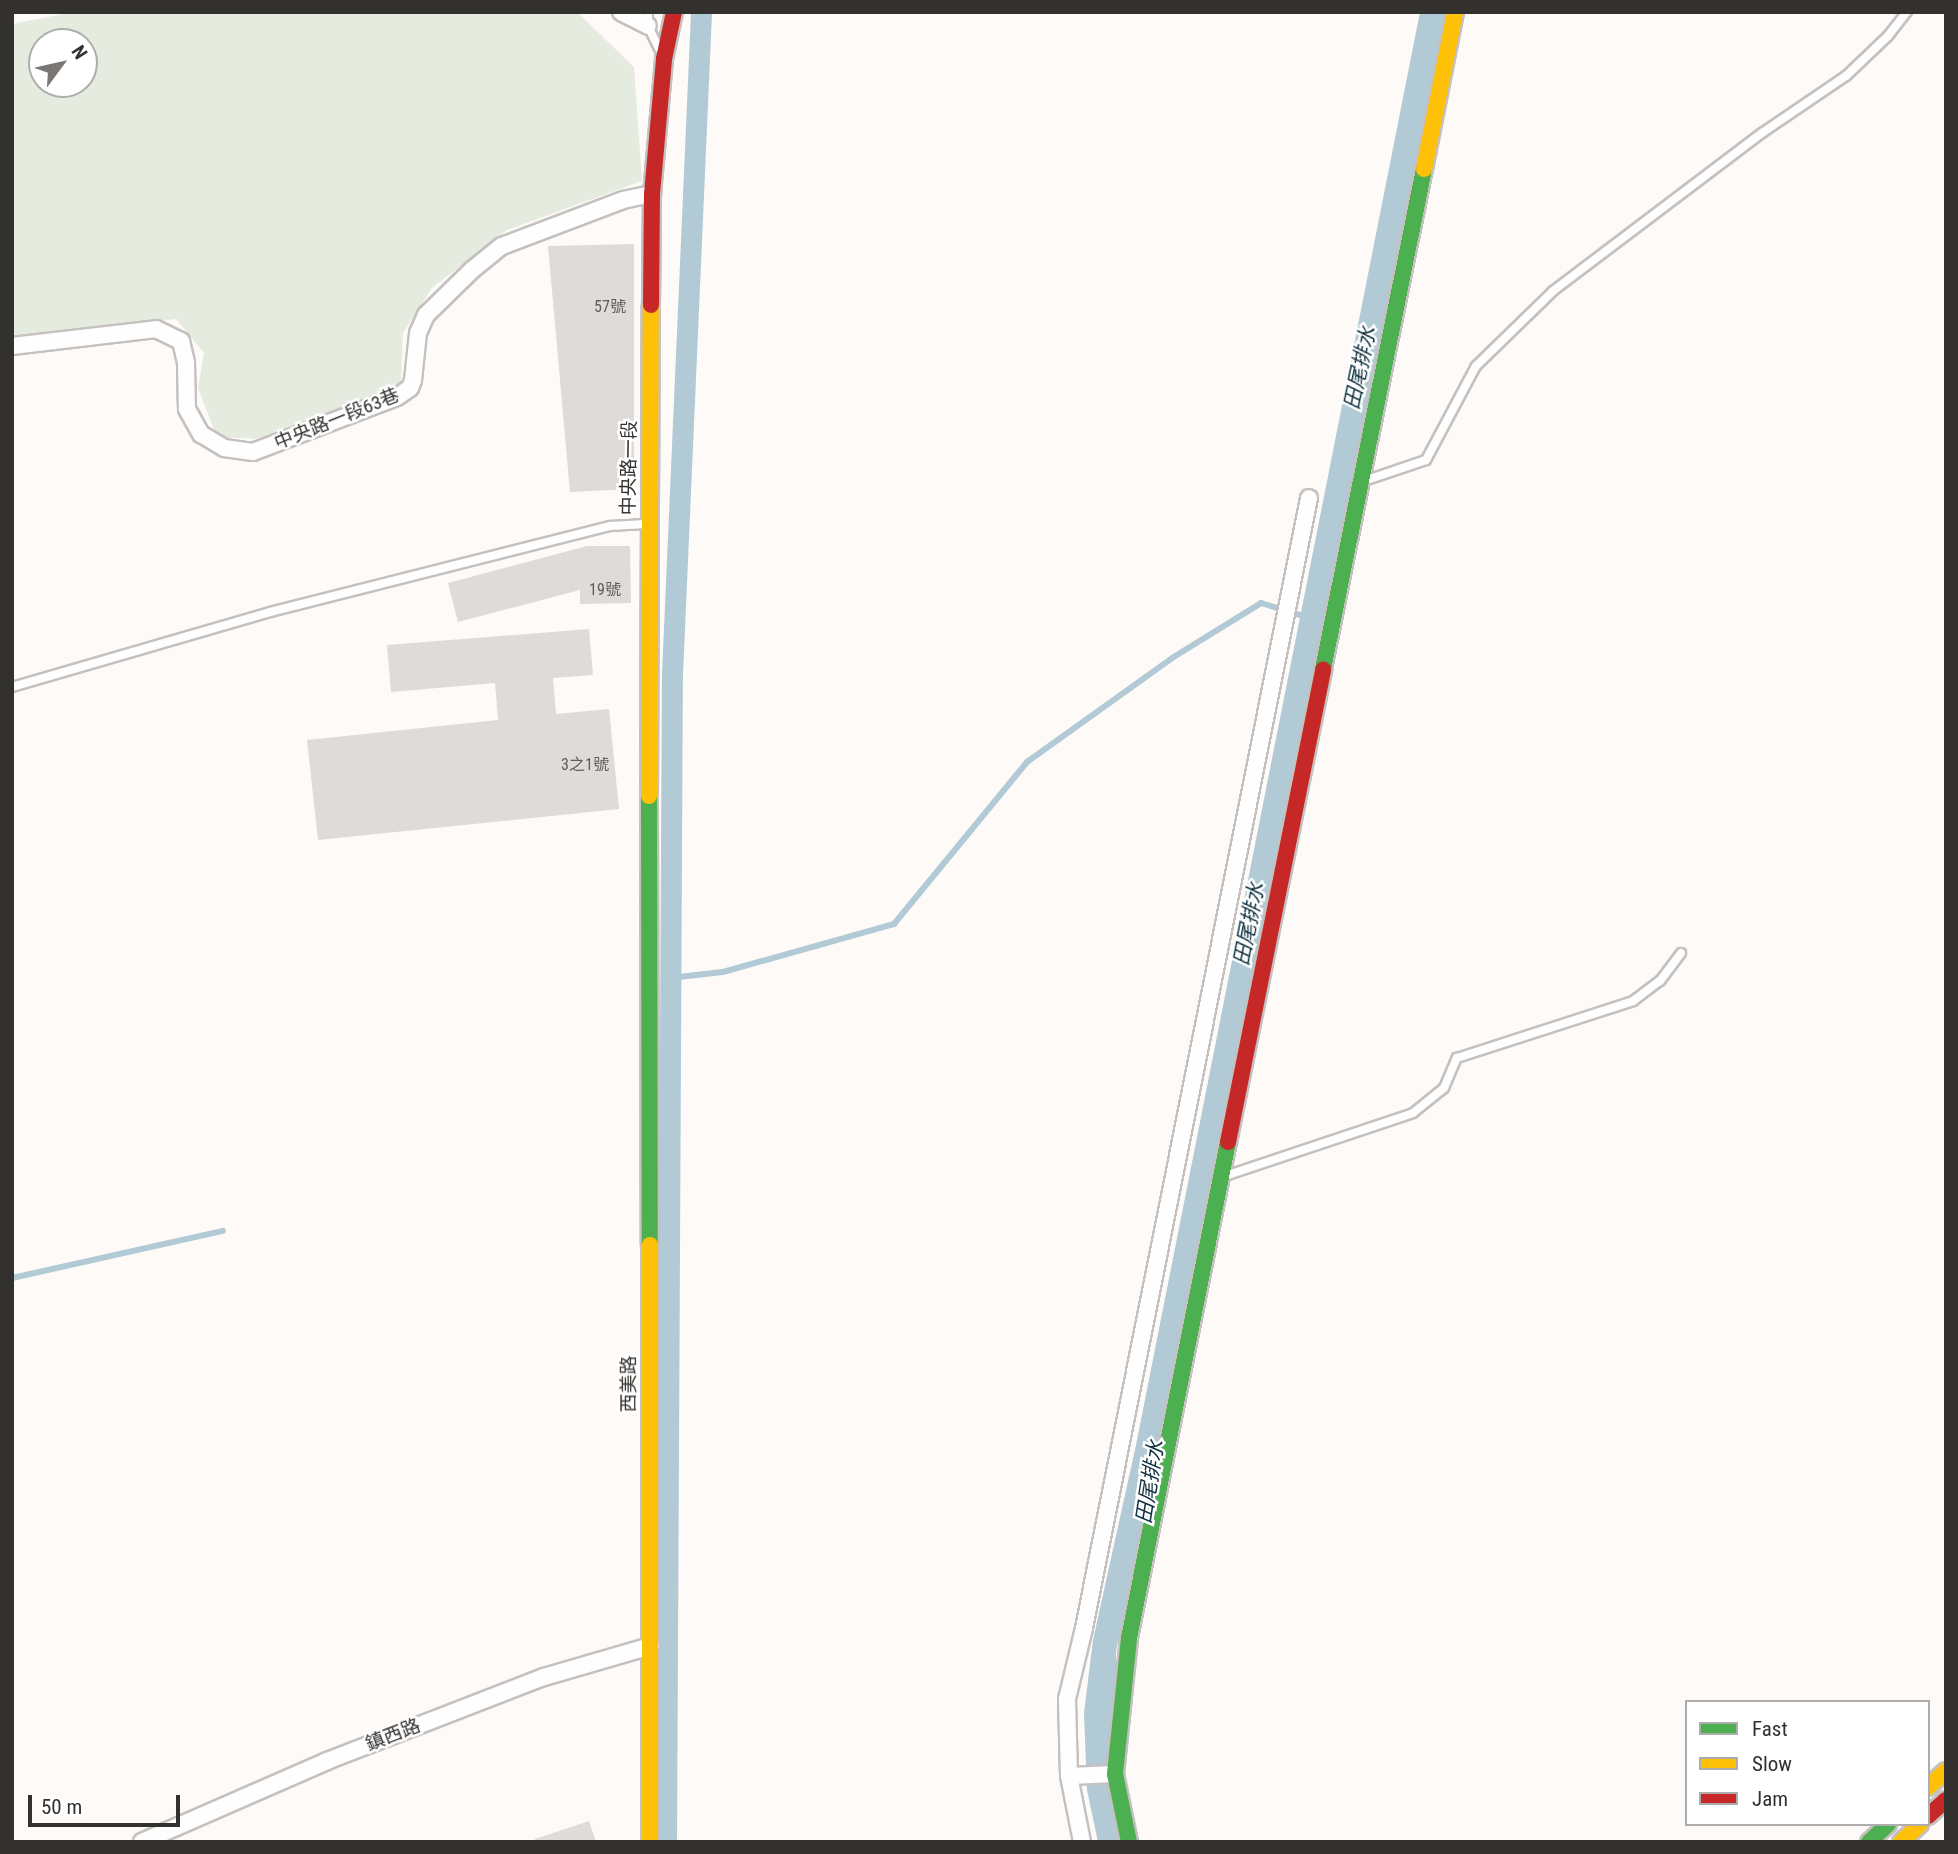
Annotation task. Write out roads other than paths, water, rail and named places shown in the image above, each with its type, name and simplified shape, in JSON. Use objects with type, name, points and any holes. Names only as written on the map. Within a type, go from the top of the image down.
[{"type":"street","points":[[621,12],[648,19]]},
{"type":"street","name":"中央路一段","points":[[649,927],[652,194],[664,59],[674,12]]},
{"type":"street","points":[[1129,1842],[1115,1774],[1129,1638],[1455,12]]},
{"type":"street","name":"中央路一段63巷","points":[[12,346],[156,329],[181,341],[187,363],[187,409],[201,434],[223,449],[253,452],[397,397],[410,388],[418,333],[426,315],[472,270],[502,246],[623,200],[652,194]]},
{"type":"street","points":[[1082,1842],[1069,1776],[1067,1699],[1084,1628],[1309,498]]},
{"type":"street","name":"西美路","points":[[649,927],[650,1842]]},
{"type":"street","name":"鎮西路","points":[[142,1842],[327,1761],[531,1682],[651,1646]]},
{"type":"street","points":[[1930,1785],[1946,1771]]},
{"type":"street","points":[[1069,1776],[1115,1774]]},
{"type":"street","points":[[1930,1814],[1946,1800]]},
{"type":"street","points":[[1869,1842],[1886,1826]]},
{"type":"street","points":[[1901,1842],[1918,1826]]},
{"type":"lane","points":[[1362,482],[1426,460],[1476,366],[1553,291],[1762,133],[1846,76],[1888,37],[1907,12]]},
{"type":"lane","points":[[648,19],[664,59]]},
{"type":"lane","points":[[12,687],[270,612],[610,526],[649,524]]},
{"type":"lane","points":[[1222,1177],[1413,1113],[1444,1088],[1457,1058],[1633,1001],[1660,981],[1681,953]]},
{"type":"water","name":"田尾排水","points":[[1420,12],[1449,12],[1116,1652],[1122,1842],[1098,1842],[1087,1790],[1084,1713],[1093,1640],[1136,1445]]},
{"type":"waterway","points":[[666,1842],[672,674],[701,12]]},
{"type":"waterway","points":[[670,978],[723,972],[894,924],[1027,762],[1172,658],[1261,603],[1306,617]]},
{"type":"waterway","points":[[12,1278],[223,1231]]}]
